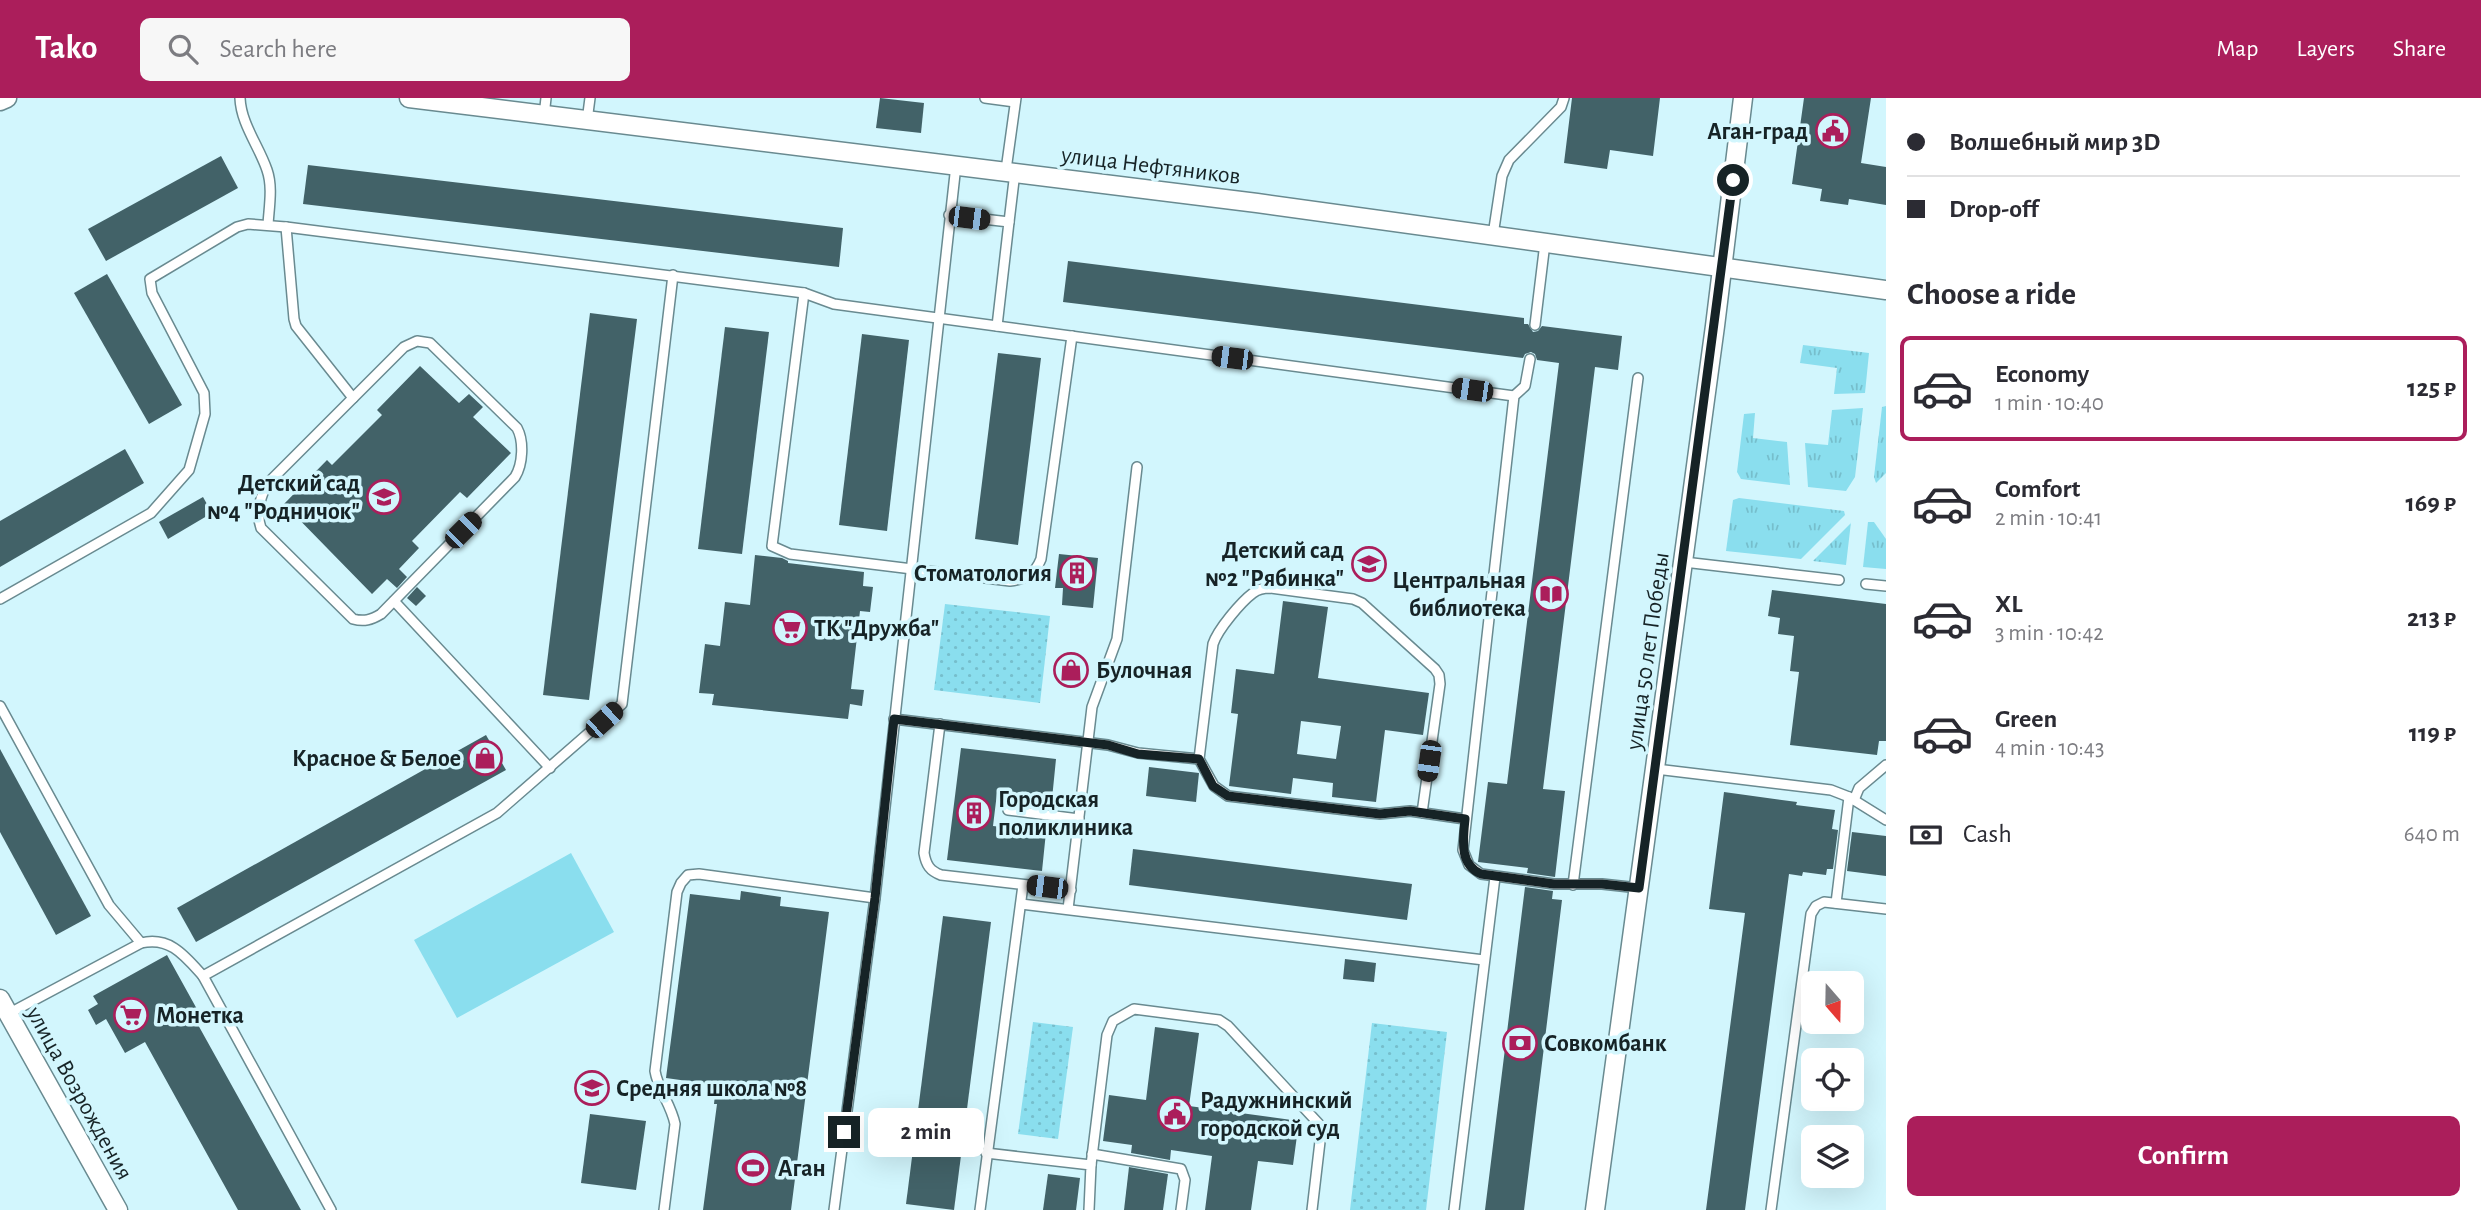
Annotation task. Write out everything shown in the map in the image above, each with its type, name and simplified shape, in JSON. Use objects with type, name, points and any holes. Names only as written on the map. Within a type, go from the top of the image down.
[{"type":"street","points":[[0,101],[7,98]]},
{"type":"street","name":"улица Нефтяников","points":[[409,98],[545,107],[587,121],[1011,171],[1886,290]]},
{"type":"street","name":"улица 50 лет Победы","points":[[1595,1210],[1684,562],[1743,98]]},
{"type":"street","name":"улица Возрождения","points":[[4,1006],[118,1210]]},
{"type":"lane","points":[[240,98],[245,121],[267,170],[270,190],[268,225]]},
{"type":"lane","points":[[587,121],[590,98]]},
{"type":"lane","points":[[985,98],[1015,100],[1009,222],[997,326]]},
{"type":"lane","points":[[1493,235],[1502,176],[1509,160],[1561,107],[1564,98]]},
{"type":"lane","points":[[834,1210],[875,898],[956,165]]},
{"type":"lane","points":[[949,215],[1009,222]]},
{"type":"lane","points":[[0,599],[151,513],[189,470],[205,414],[204,393],[152,293],[150,278],[237,227],[248,224],[673,275],[804,293],[834,304],[1514,396]]},
{"type":"lane","points":[[286,227],[296,326],[354,398]]},
{"type":"lane","points":[[1535,325],[1545,243]]},
{"type":"lane","points":[[203,976],[497,813],[622,704],[673,275]]},
{"type":"lane","points":[[804,293],[772,546],[790,554],[1010,581],[1022,580],[1038,568],[1072,336]]},
{"type":"lane","points":[[424,341],[436,348],[517,428],[522,438],[519,470],[515,477],[394,601],[374,618],[360,621],[353,619],[264,532],[258,518],[265,487],[354,398],[404,347],[410,343],[424,341]]},
{"type":"lane","points":[[1530,359],[1525,386],[1514,396],[1463,850],[1469,865],[1481,874],[1573,885],[1602,884],[1639,888]]},
{"type":"lane","points":[[1573,885],[1638,378]]},
{"type":"lane","points":[[1068,909],[1095,698],[1117,639],[1137,467]]},
{"type":"lane","points":[[1684,562],[1839,580]]},
{"type":"lane","points":[[1866,584],[1886,586]]},
{"type":"lane","points":[[1422,813],[1439,675],[1362,603],[1353,599],[1270,588],[1261,588],[1253,593],[1215,636],[1199,759],[1213,786],[1228,796],[1380,814],[1410,811],[1422,813],[1465,819]]},
{"type":"lane","points":[[394,601],[550,768]]},
{"type":"lane","points":[[0,706],[109,905],[141,943]]},
{"type":"lane","points":[[894,719],[1108,745],[1138,754],[1199,759]]},
{"type":"lane","points":[[940,724],[924,853],[926,863],[932,871],[941,875],[1071,890]]},
{"type":"lane","points":[[1836,903],[1852,798],[1859,788],[1886,765]]},
{"type":"lane","points":[[1656,769],[1831,790],[1852,798],[1886,820]]},
{"type":"lane","points":[[1009,810],[1079,819]]},
{"type":"lane","points":[[664,1210],[675,1124],[673,1110],[657,1083],[655,1071],[677,892],[681,883],[688,875],[699,874],[875,898]]},
{"type":"lane","points":[[1454,1210],[1495,877]]},
{"type":"lane","points":[[980,1210],[1023,885]]},
{"type":"lane","points":[[1771,1210],[1811,914],[1816,906],[1824,902],[1886,909]]},
{"type":"lane","points":[[1021,904],[1484,960]]},
{"type":"lane","points":[[4,1006],[141,943],[154,940],[169,944],[184,954],[203,976],[331,1210]]},
{"type":"lane","points":[[1089,1210],[1092,1154],[1107,1035],[1113,1021],[1134,1009],[1219,1020],[1228,1026],[1319,1125],[1321,1133],[1312,1210]]},
{"type":"lane","points":[[986,1153],[1091,1165]]},
{"type":"lane","points":[[1092,1154],[1181,1169],[1185,1180],[1181,1210]]},
{"type":"green space","points":[[1803,345],[1869,353],[1865,393],[1834,394],[1837,368],[1800,363]]},
{"type":"green space","points":[[1886,406],[1886,473],[1876,483],[1874,477],[1882,407]]},
{"type":"green space","points":[[1863,408],[1855,477],[1846,491],[1808,487],[1805,443],[1828,445],[1832,410]]},
{"type":"green space","points":[[1755,413],[1753,438],[1787,442],[1790,485],[1741,479],[1737,472],[1744,414]]},
{"type":"green space","points":[[1739,498],[1844,511],[1845,515],[1801,559],[1726,551],[1733,500]]},
{"type":"green space","points":[[1868,522],[1874,522],[1886,539],[1886,569],[1863,567]]},
{"type":"green space","points":[[1851,523],[1846,565],[1813,561]]},
{"type":"green space","points":[[945,604],[1050,616],[1040,703],[934,690]]},
{"type":"green space","points":[[571,853],[614,932],[457,1018],[414,940]]},
{"type":"green space","points":[[1033,1022],[1073,1027],[1058,1139],[1018,1134]]},
{"type":"green space","points":[[1372,1023],[1447,1032],[1426,1210],[1350,1210]]},
{"type":"building","points":[[880,98],[924,103],[921,133],[876,128]]},
{"type":"building","points":[[1572,98],[1660,98],[1653,156],[1610,150],[1607,169],[1564,163]]},
{"type":"building","name":"Аган-град","points":[[1804,98],[1871,98],[1861,163],[1886,167],[1886,205],[1849,199],[1848,205],[1820,201],[1822,189],[1792,184]]},
{"type":"building","points":[[221,156],[238,188],[106,261],[88,229]]},
{"type":"building","points":[[308,165],[843,228],[839,267],[303,204]]},
{"type":"building","points":[[1068,261],[1524,318],[1524,324],[1528,324],[1533,332],[1542,326],[1622,336],[1618,370],[1595,367],[1543,789],[1565,791],[1555,877],[1527,873],[1528,868],[1478,862],[1488,782],[1507,784],[1559,363],[1537,360],[1531,352],[1523,358],[1063,302]]},
{"type":"building","points":[[107,274],[182,405],[149,424],[74,293]]},
{"type":"building","points":[[590,313],[637,319],[589,700],[543,695]]},
{"type":"building","points":[[725,327],[769,332],[742,554],[698,549]]},
{"type":"building","points":[[862,334],[909,340],[887,531],[839,525]]},
{"type":"building","points":[[998,353],[1041,358],[1018,545],[975,539]]},
{"type":"building","points":[[420,366],[459,403],[469,394],[483,407],[473,417],[511,453],[467,498],[460,492],[412,541],[419,548],[399,569],[407,577],[397,588],[387,579],[372,594],[284,504],[327,460],[332,465],[382,415],[377,410]]},
{"type":"building","points":[[125,449],[144,483],[0,567],[0,521]]},
{"type":"building","points":[[203,497],[212,513],[168,539],[159,522]]},
{"type":"building","name":"Стоматология","points":[[1059,554],[1098,558],[1093,608],[1062,605],[1063,588],[1055,588]]},
{"type":"building","name":"ТК \"Дружба\"","points":[[755,555],[782,558],[788,563],[864,572],[863,586],[873,587],[870,612],[860,611],[851,689],[864,690],[862,706],[850,704],[848,719],[712,705],[714,694],[699,693],[705,644],[720,646],[725,602],[750,605]]},
{"type":"building","points":[[417,587],[426,596],[416,606],[407,598]]},
{"type":"building","points":[[1772,590],[1886,604],[1886,741],[1879,741],[1877,755],[1790,745],[1799,672],[1790,671],[1794,636],[1778,634],[1780,618],[1768,616]]},
{"type":"building","points":[[1283,601],[1328,607],[1318,678],[1429,693],[1423,735],[1385,730],[1376,802],[1332,797],[1333,783],[1293,778],[1291,794],[1229,786],[1238,714],[1231,713],[1236,669],[1274,674]],"holes":[[[1301,721],[1341,726],[1336,759],[1297,754]]]},
{"type":"building","name":"Булочная","points":[[1059,659],[1084,660],[1082,681],[1058,679]]},
{"type":"building","points":[[486,735],[506,770],[196,942],[177,908]]},
{"type":"building","name":"Городская поликлиника","points":[[961,748],[1056,759],[1052,799],[997,793],[993,826],[1046,832],[1042,871],[947,860]]},
{"type":"building","points":[[0,749],[91,916],[56,935],[0,832]]},
{"type":"building","points":[[1149,767],[1199,773],[1196,802],[1146,796]]},
{"type":"building","points":[[1724,792],[1835,810],[1832,829],[1838,830],[1833,869],[1827,869],[1826,875],[1803,872],[1802,876],[1789,874],[1745,1210],[1706,1210],[1745,913],[1709,909]]},
{"type":"building","points":[[1852,832],[1886,836],[1886,876],[1847,871]]},
{"type":"building","points":[[1133,849],[1412,884],[1407,920],[1129,885]]},
{"type":"building","points":[[1525,887],[1553,891],[1552,899],[1562,900],[1524,1210],[1485,1210]]},
{"type":"building","points":[[741,891],[781,897],[780,906],[829,912],[791,1210],[703,1210],[717,1104],[714,1104],[716,1085],[666,1078],[690,894],[740,900]]},
{"type":"building","points":[[943,916],[991,922],[954,1210],[906,1204]]},
{"type":"building","points":[[167,955],[203,1020],[197,1023],[301,1210],[238,1210],[145,1042],[125,1053],[106,1019],[96,1025],[88,1010],[98,1004],[93,996]]},
{"type":"building","points":[[1345,959],[1376,963],[1374,982],[1343,979]]},
{"type":"building","name":"Радужнинский городской суд","points":[[1155,1027],[1199,1033],[1189,1106],[1299,1121],[1293,1165],[1258,1161],[1251,1210],[1205,1210],[1212,1156],[1171,1150],[1170,1160],[1131,1153],[1132,1145],[1103,1141],[1109,1095],[1146,1100]]},
{"type":"building","points":[[590,1114],[646,1121],[636,1190],[581,1183]]},
{"type":"building","points":[[1129,1167],[1168,1174],[1163,1210],[1124,1210]]},
{"type":"building","points":[[1048,1174],[1080,1178],[1076,1210],[1043,1210]]},
{"type":"place","name":"Аган-град","points":[[1833,131]]},
{"type":"place","name":"Детский сад №4 \"Родничок\"","points":[[384,497]]},
{"type":"place","name":"Детский сад №2 \"Рябинка\"","points":[[1369,564]]},
{"type":"place","name":"Стоматология","points":[[1077,573]]},
{"type":"place","name":"Центральная библиотека","points":[[1551,594]]},
{"type":"place","name":"ТК \"Дружба\"","points":[[790,628]]},
{"type":"place","name":"Булочная","points":[[1071,670]]},
{"type":"place","name":"Красное & Белое","points":[[485,758]]},
{"type":"place","name":"Городская поликлиника","points":[[974,813]]},
{"type":"place","name":"Монетка","points":[[131,1015]]},
{"type":"place","name":"Совкомбанк","points":[[1520,1043]]},
{"type":"place","name":"Средняя школа №8","points":[[592,1088]]},
{"type":"place","name":"Радужнинский городской суд","points":[[1175,1114]]},
{"type":"place","name":"Аган","points":[[753,1168]]},
{"type":"route","points":[[844,1132],[875,898],[894,719],[1108,745],[1138,754],[1199,759],[1213,786],[1228,796],[1380,814],[1410,811],[1465,819],[1465,858],[1473,870],[1481,874],[1554,884],[1602,884],[1639,888],[1733,180]]}]
